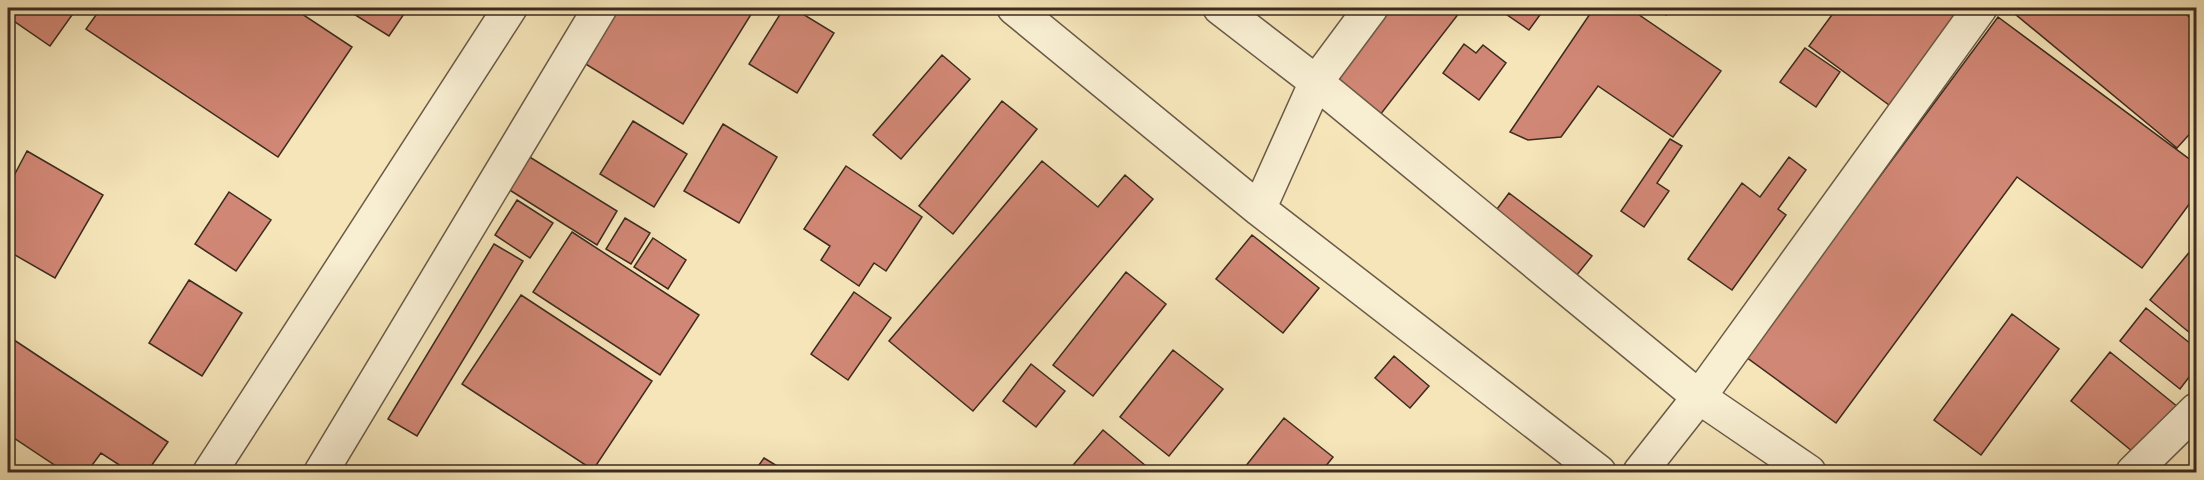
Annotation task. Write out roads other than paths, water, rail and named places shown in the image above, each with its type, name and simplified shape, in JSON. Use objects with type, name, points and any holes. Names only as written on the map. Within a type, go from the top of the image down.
[{"type":"street","points":[[210,472],[510,8]]},
{"type":"street","points":[[321,472],[600,8]]},
{"type":"street","points":[[1014,8],[1259,209],[1599,472]]},
{"type":"street","points":[[1220,8],[1316,81],[1699,397],[1809,472]]},
{"type":"street","points":[[1259,209],[1316,81],[1371,8]]},
{"type":"street","points":[[1640,472],[1699,397],[1980,8]]},
{"type":"street","points":[[2133,472],[2196,410]]}]
